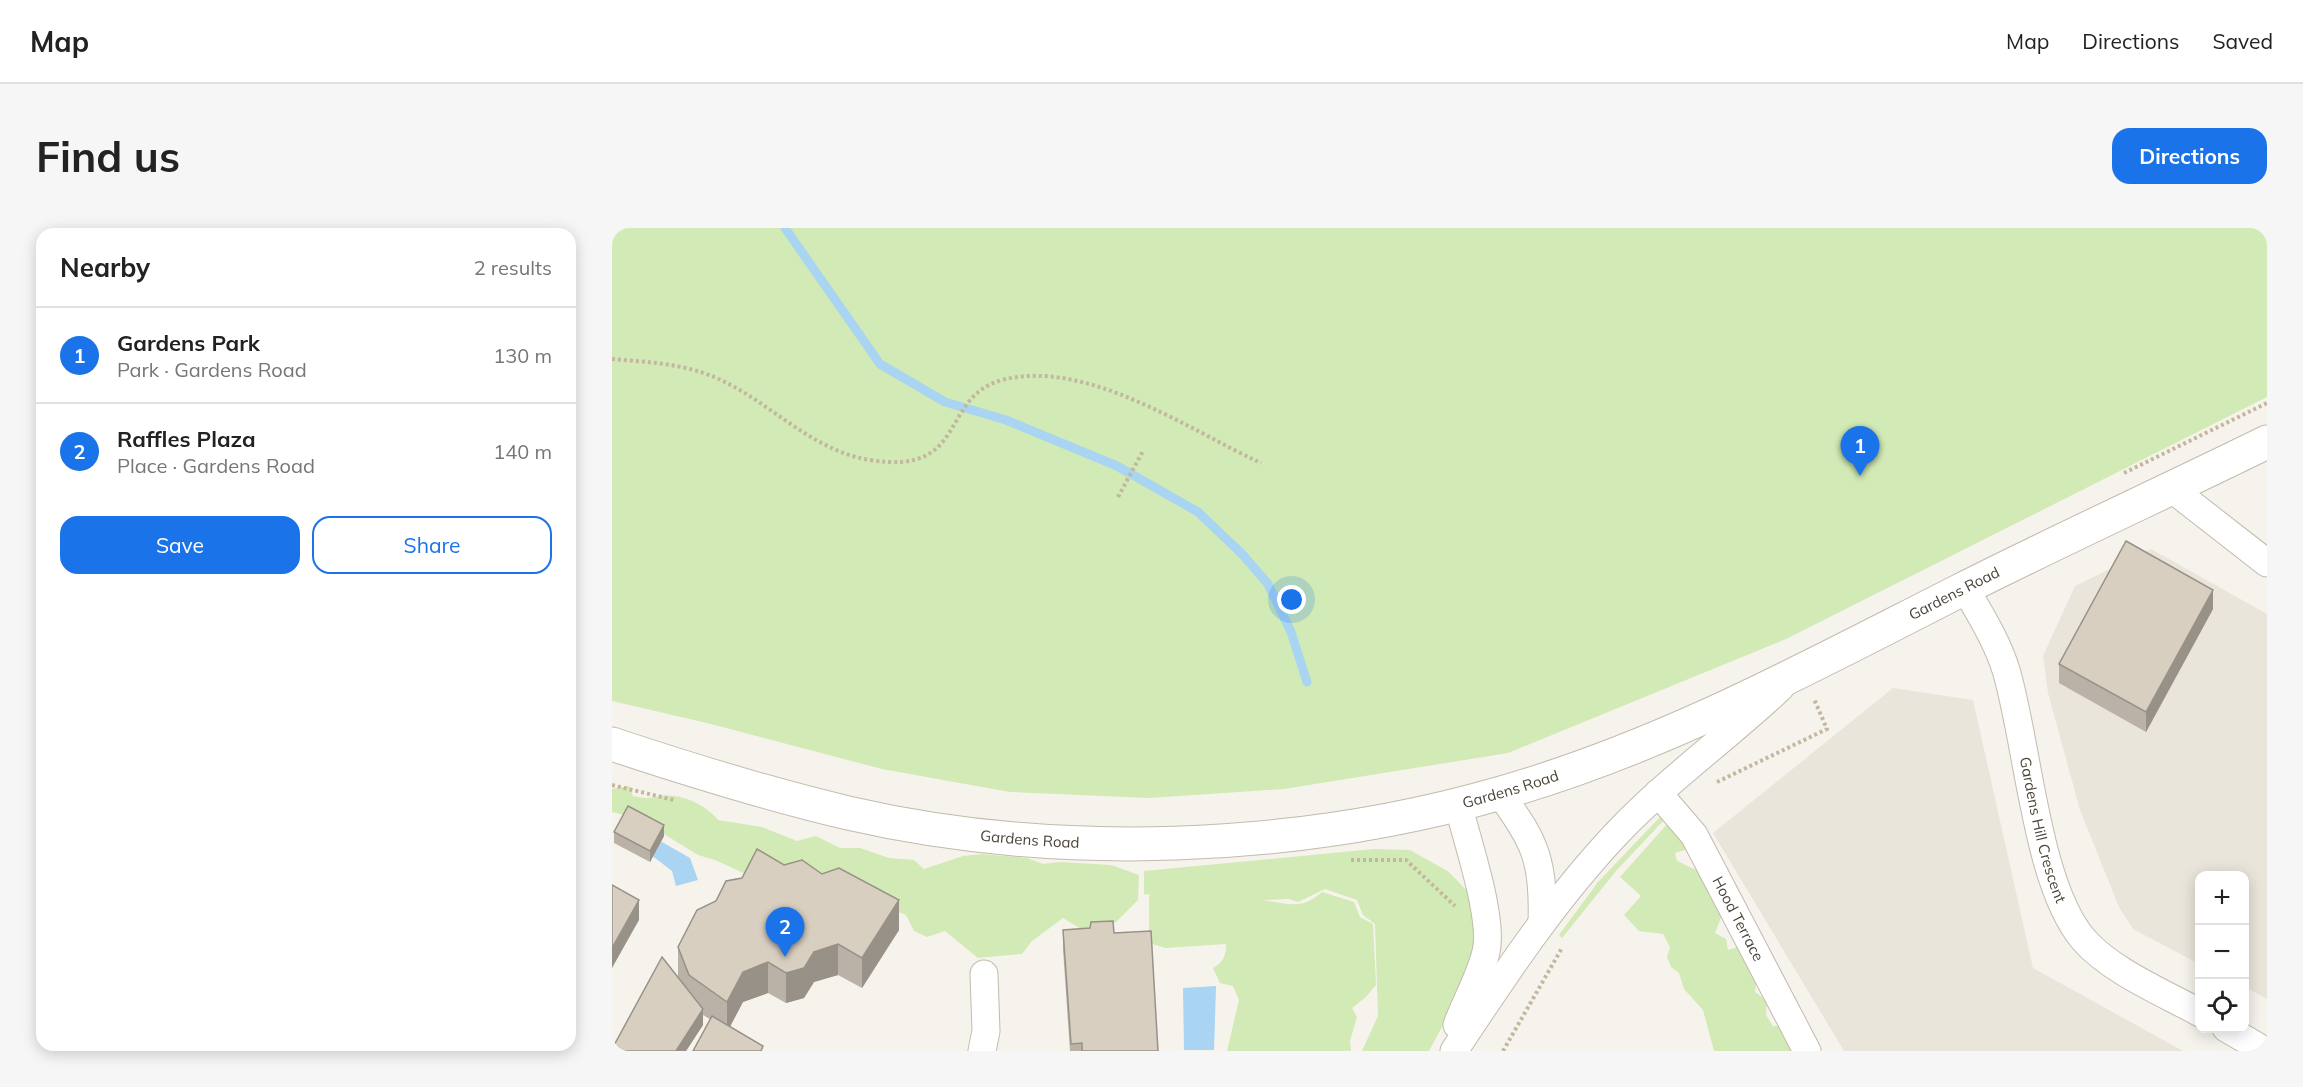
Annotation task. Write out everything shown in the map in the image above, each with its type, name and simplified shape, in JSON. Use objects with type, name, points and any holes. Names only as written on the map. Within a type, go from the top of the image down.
[{"type":"street","name":"Gardens Road","points":[[612,754],[691,771],[840,811],[908,825],[1044,841],[1117,844],[1217,841],[1319,832],[1500,794],[1666,736],[1790,679],[1965,588],[2267,442]]},
{"type":"street","points":[[2172,489],[2267,563]]},
{"type":"street","name":"Gardens Hill Crescent","points":[[1965,588],[1990,632],[2006,671],[2044,842],[2054,880],[2067,913],[2084,940],[2105,959],[2195,1011]]},
{"type":"street","points":[[1454,1051],[1542,922],[1586,867],[1658,793],[1790,679]]},
{"type":"street","name":"Gardens Road","points":[[612,744],[691,771]]},
{"type":"street","name":"Hood Terrace","points":[[1658,793],[1694,836],[1807,1051]]},
{"type":"street","points":[[1500,794],[1537,852],[1543,890],[1542,922]]},
{"type":"street","points":[[1446,1051],[1479,972],[1487,939],[1482,901],[1458,804]]},
{"type":"street","points":[[982,1051],[986,1031],[984,974]]},
{"type":"street","points":[[2233,1033],[2265,1051]]},
{"type":"path","points":[[612,359],[689,369],[722,380],[762,403],[806,434],[837,451],[869,460],[896,462],[915,459],[934,452],[948,438],[966,405],[979,390],[1025,376],[1057,376],[1117,394],[1261,463]]},
{"type":"path","points":[[1119,497],[1143,451]]},
{"type":"path","points":[[1714,783],[1827,729]]},
{"type":"path","points":[[1503,1051],[1564,944]]},
{"type":"shaded area","points":[[2151,549],[2267,614],[2267,999],[2249,989],[2249,871],[2195,871],[2195,962],[2133,929],[2119,907],[2080,810],[2048,693],[2043,656],[2075,586]]},
{"type":"shaded area","points":[[1893,688],[1973,700],[2033,968],[2183,1051],[1844,1051],[1713,833]]},
{"type":"green space","points":[[612,228],[2267,228],[2267,397],[1786,639],[1508,753],[1284,789],[1149,798],[1010,792],[882,769],[711,724],[612,701]]},
{"type":"green space","points":[[629,786],[633,796],[641,798],[677,796],[685,798],[700,805],[718,820],[762,827],[797,841],[816,836],[840,848],[860,848],[889,858],[914,860],[924,869],[963,856],[982,854],[1027,858],[1043,864],[1060,862],[1111,865],[1139,875],[1138,900],[1116,922],[1089,934],[1063,918],[1032,941],[1022,954],[978,958],[945,931],[927,937],[914,931],[906,915],[886,907],[750,876],[698,855],[638,818],[612,812],[612,789]]},
{"type":"green space","points":[[1661,816],[1665,819],[1616,871],[1562,938],[1559,935],[1598,882]]},
{"type":"green space","points":[[1669,822],[1694,847],[1675,853],[1677,861],[1705,874],[1709,896],[1721,901],[1723,912],[1715,933],[1726,939],[1728,950],[1744,945],[1757,974],[1755,992],[1767,1001],[1766,1015],[1773,1026],[1784,1026],[1796,1051],[1714,1051],[1703,1010],[1684,989],[1679,973],[1671,967],[1667,957],[1670,947],[1663,934],[1639,931],[1624,915],[1641,896],[1620,877]]},
{"type":"green space","points":[[1374,849],[1410,850],[1449,872],[1469,893],[1477,926],[1470,975],[1429,1051],[1362,1051],[1378,1016],[1375,924],[1363,915],[1357,900],[1325,889],[1298,902],[1289,899],[1262,900],[1300,904],[1322,892],[1354,902],[1360,917],[1373,924],[1376,985],[1352,1008],[1357,1017],[1350,1041],[1351,1051],[1227,1051],[1239,1000],[1233,986],[1220,983],[1213,968],[1224,958],[1226,944],[1165,948],[1149,943],[1149,896],[1151,895],[1144,894],[1144,871]]},
{"type":"water","points":[[653,837],[690,858],[698,880],[676,886],[672,871],[646,851]]},
{"type":"water","points":[[1216,986],[1214,1050],[1184,1050],[1183,988]]},
{"type":"building","points":[[2126,541],[2213,590],[2146,712],[2059,664]]},
{"type":"building","points":[[628,806],[664,825],[650,851],[614,832]]},
{"type":"building","points":[[757,849],[784,865],[802,860],[822,874],[839,868],[899,900],[862,958],[838,944],[814,952],[804,968],[786,973],[768,962],[743,972],[727,1002],[689,975],[678,947],[697,910],[716,901],[726,881],[742,878]]},
{"type":"building","points":[[612,885],[639,900],[612,948]]},
{"type":"building","points":[[1113,921],[1114,933],[1151,931],[1158,1051],[1082,1051],[1082,1043],[1071,1044],[1063,930],[1090,928],[1091,922]]},
{"type":"building","points":[[662,957],[703,1009],[676,1051],[612,1051],[612,1049]]},
{"type":"building","points":[[712,1016],[763,1046],[761,1051],[693,1051]]},
{"type":"waterway","points":[[785,228],[880,364],[945,402],[1006,420],[1117,466],[1198,512],[1242,554],[1268,584],[1291,632],[1307,682]]},
{"type":"place","name":"Gardens Park","points":[[1860,476]]},
{"type":"place","name":"Raffles Plaza","points":[[785,957]]}]
